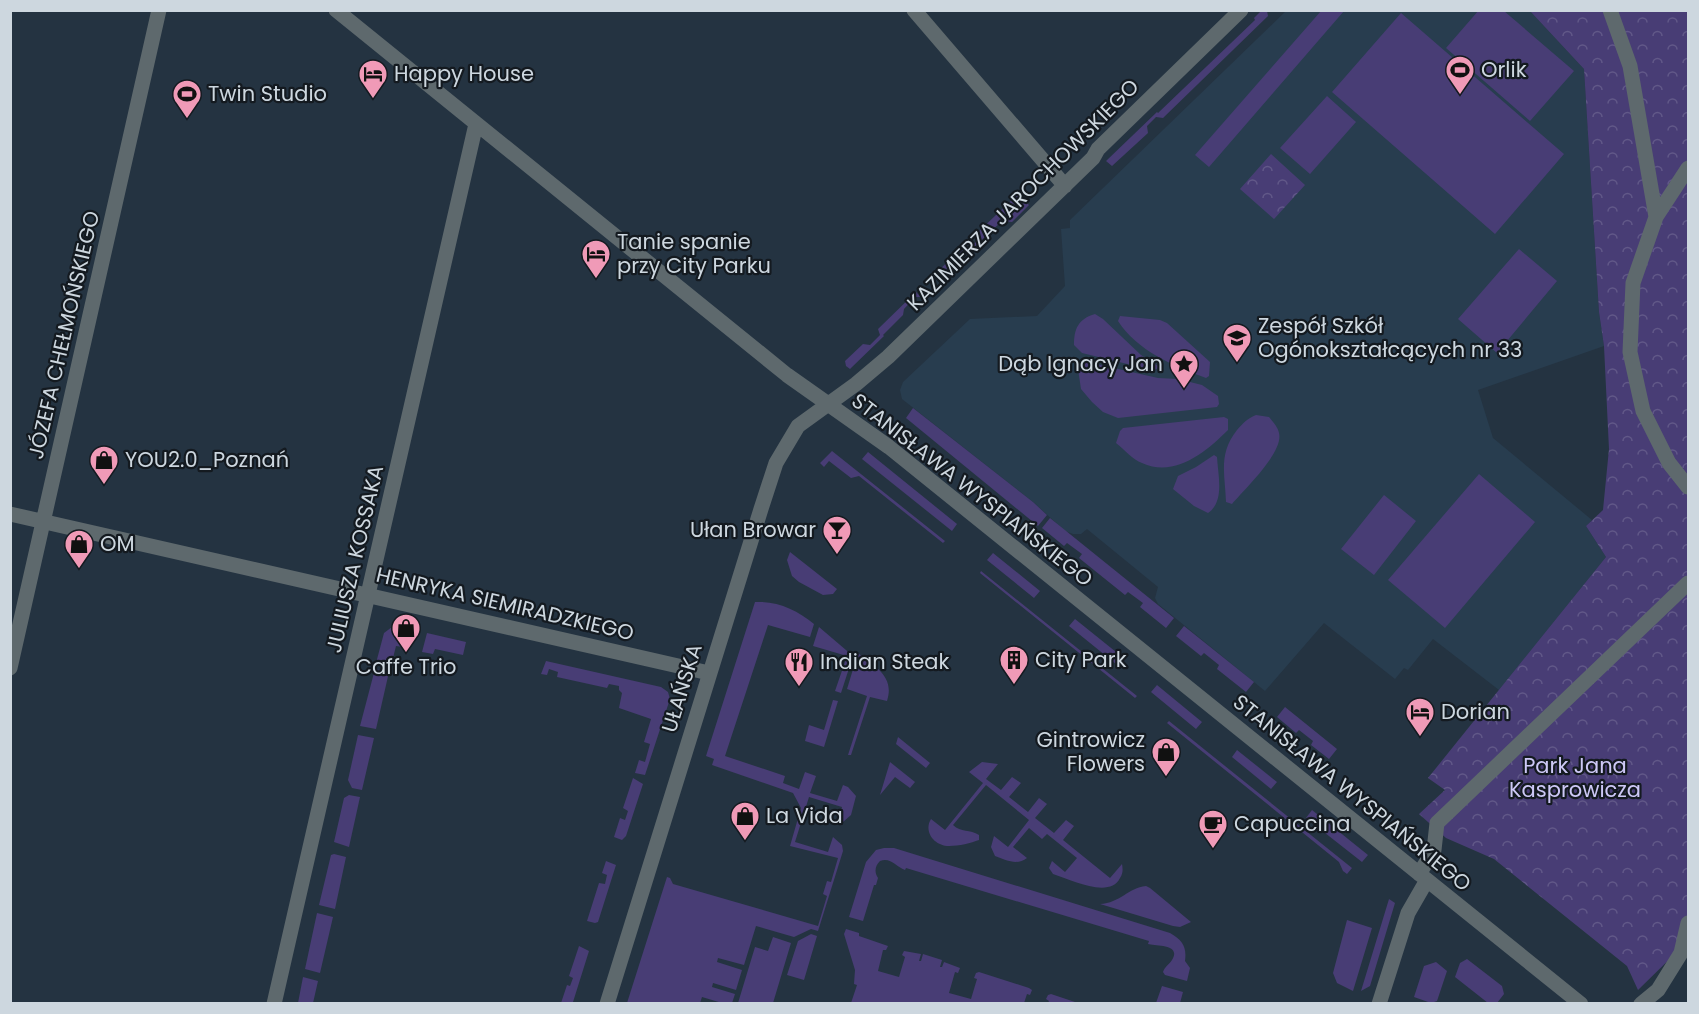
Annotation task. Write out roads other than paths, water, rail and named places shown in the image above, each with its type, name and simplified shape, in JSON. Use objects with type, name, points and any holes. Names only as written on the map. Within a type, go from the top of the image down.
[{"type":"street","name":"JÓZEFA CHEŁMOŃSKIEGO","points":[[10,668],[159,10]]},
{"type":"street","points":[[914,10],[1065,186]]},
{"type":"street","name":"KAZIMIERZA JAROCHOWSKIEGO","points":[[828,404],[888,357],[1065,186],[1093,158],[1098,149],[1241,10]]},
{"type":"street","points":[[1610,10],[1630,66],[1656,217]]},
{"type":"street","name":"STANISŁAWA WYSPIAŃSKIEGO","points":[[342,12],[476,124],[787,375],[889,447],[1581,1004]]},
{"type":"street","name":"JULIUSZA KOSSAKA","points":[[274,1004],[476,124]]},
{"type":"street","points":[[1689,168],[1656,217],[1633,284],[1630,352],[1643,411],[1669,463],[1689,488]]},
{"type":"street","name":"UŁAŃSKA","points":[[607,1004],[776,463],[798,426],[828,404]]},
{"type":"street","name":"HENRYKA SIEMIRADZKIEGO","points":[[10,514],[709,673]]},
{"type":"street","points":[[1379,1004],[1408,913],[1434,850],[1437,823],[1689,583]]},
{"type":"street","points":[[1641,1004],[1658,990],[1681,953],[1689,922]]},
{"type":"place","name":"Orlik","points":[[1460,96]]},
{"type":"place","name":"Happy House","points":[[373,100]]},
{"type":"place","name":"Twin Studio","points":[[187,120]]},
{"type":"place","name":"Tanie spanie przy City Parku","points":[[596,280]]},
{"type":"place","name":"Zespół Szkół Ogónokształcących nr 33","points":[[1237,364]]},
{"type":"place","name":"Dąb Ignacy Jan","points":[[1184,390]]},
{"type":"place","name":"YOU2.0_Poznań","points":[[104,486]]},
{"type":"place","name":"Ułan Browar","points":[[837,556]]},
{"type":"place","name":"OM","points":[[79,570]]},
{"type":"place","name":"Caffe Trio","points":[[406,654]]},
{"type":"place","name":"City Park","points":[[1014,686]]},
{"type":"place","name":"Indian Steak","points":[[799,688]]},
{"type":"place","name":"Dorian","points":[[1420,738]]},
{"type":"place","name":"Gintrowicz Flowers","points":[[1166,778]]},
{"type":"place","name":"La Vida","points":[[745,842]]},
{"type":"place","name":"Capuccina","points":[[1213,850]]},
{"type":"park label","name":"Park Jana Kasprowicza","points":[[1575,778]]}]
